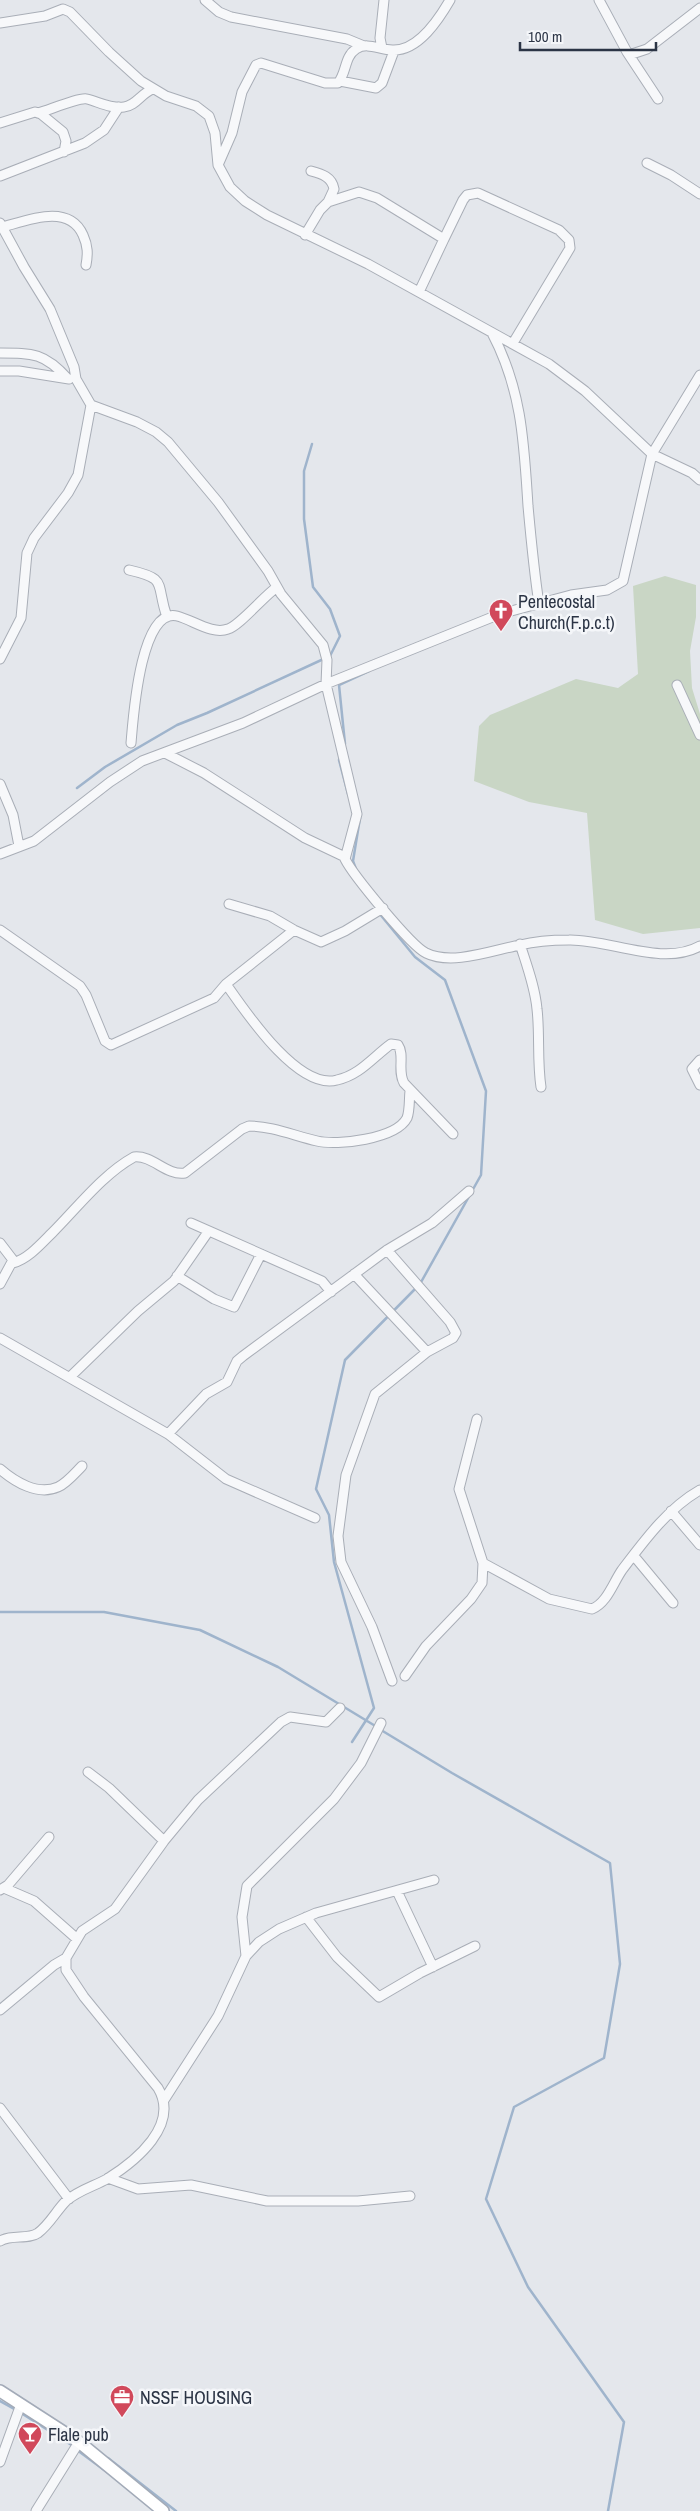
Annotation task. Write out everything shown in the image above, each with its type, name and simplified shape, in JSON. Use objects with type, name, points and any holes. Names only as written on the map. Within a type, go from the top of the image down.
[{"type":"main road","points":[[0,2392],[79,2442],[163,2511]]},
{"type":"street","points":[[205,0],[219,12],[231,17],[347,39],[364,46],[394,50],[406,47],[424,35],[450,0]]},
{"type":"street","points":[[382,48],[380,38],[384,0]]},
{"type":"street","points":[[599,0],[629,55],[658,99]]},
{"type":"street","points":[[0,23],[44,16],[61,4],[122,66],[153,89],[196,106],[209,116],[216,133],[218,165],[230,187],[246,201],[267,215],[368,264],[549,364],[569,378],[652,454],[692,473],[700,480]]},
{"type":"street","points":[[629,55],[647,49],[700,8]]},
{"type":"street","points":[[340,81],[348,57],[354,50],[364,46]]},
{"type":"street","points":[[218,165],[232,132],[242,92],[256,65],[261,63],[325,83],[340,81],[376,88],[382,84],[394,50]]},
{"type":"street","points":[[0,123],[82,99],[119,107],[132,105],[144,92],[153,89]]},
{"type":"street","points":[[0,176],[86,144],[100,133],[119,107]]},
{"type":"street","points":[[38,113],[63,132],[66,141],[64,152]]},
{"type":"street","points":[[647,163],[671,175],[700,194]]},
{"type":"street","points":[[305,235],[320,210],[328,202],[334,189],[332,182],[325,176],[311,171]]},
{"type":"street","points":[[328,202],[359,192],[377,198],[444,239]]},
{"type":"street","points":[[419,292],[467,195],[478,193],[559,230],[569,240],[570,248],[513,343]]},
{"type":"street","points":[[72,379],[74,367],[56,322],[1,225],[47,216],[64,217],[73,220],[80,227],[88,246],[86,265]]},
{"type":"street","points":[[492,332],[507,362],[522,418],[531,546],[538,604]]},
{"type":"street","points":[[0,353],[38,354],[72,379],[91,405],[137,422],[168,442],[218,502],[268,571],[277,587],[323,645],[327,660],[326,684],[357,814],[345,857],[348,864],[412,942],[431,955],[448,958],[475,955],[520,944],[552,940],[587,940],[656,952],[680,952],[700,946]]},
{"type":"street","points":[[0,371],[19,371],[72,379]]},
{"type":"street","points":[[0,854],[34,841],[110,782],[142,761],[243,723],[326,684],[500,614],[571,596],[607,590],[623,581],[652,454],[700,375]]},
{"type":"street","points":[[0,659],[21,618],[27,553],[34,538],[68,493],[78,475],[91,405]]},
{"type":"street","points":[[129,570],[148,574],[156,580],[159,584],[167,617]]},
{"type":"street","points":[[131,743],[142,661],[157,626],[167,617],[177,616],[208,628],[226,630],[234,626],[258,602],[277,587]]},
{"type":"street","points":[[677,685],[700,735]]},
{"type":"street","points":[[164,753],[204,773],[305,838],[345,857]]},
{"type":"street","points":[[0,784],[13,815],[19,846]]},
{"type":"street","points":[[229,904],[270,916],[317,941],[325,941],[383,908]]},
{"type":"street","points":[[0,930],[80,986],[86,995],[105,1041],[110,1045],[214,998],[226,984],[294,930]]},
{"type":"street","points":[[520,944],[538,1011],[538,1064],[541,1087]]},
{"type":"street","points":[[226,984],[257,1026],[280,1052],[309,1074],[336,1081],[362,1069],[386,1048],[396,1044],[400,1048],[401,1079],[410,1091],[453,1134]]},
{"type":"street","points":[[700,1060],[692,1069],[700,1085]]},
{"type":"street","points":[[12,1263],[18,1262],[37,1248],[95,1189],[134,1157],[144,1158],[178,1174],[185,1173],[242,1129],[249,1126],[325,1143],[369,1138],[389,1131],[404,1121],[408,1114],[410,1091]]},
{"type":"street","points":[[168,1434],[206,1394],[227,1382],[237,1361],[296,1315],[331,1292],[387,1250],[432,1223],[469,1191]]},
{"type":"street","points":[[191,1223],[322,1281],[331,1292]]},
{"type":"street","points":[[70,1377],[177,1276],[208,1232]]},
{"type":"street","points":[[0,1243],[12,1258],[12,1263],[0,1284]]},
{"type":"street","points":[[387,1250],[455,1330],[453,1338],[427,1352],[380,1388],[373,1398],[346,1475],[338,1536],[342,1562],[372,1627],[392,1681]]},
{"type":"street","points":[[177,1276],[214,1299],[234,1307],[261,1254]]},
{"type":"street","points":[[354,1274],[427,1352]]},
{"type":"street","points":[[0,1338],[168,1434],[226,1480],[315,1518]]},
{"type":"street","points":[[405,1676],[426,1646],[479,1590],[484,1575],[483,1563],[459,1489],[478,1419]]},
{"type":"street","points":[[0,1469],[24,1486],[51,1489],[59,1487],[82,1466]]},
{"type":"street","points":[[483,1563],[548,1599],[592,1609],[602,1602],[634,1556],[671,1511],[682,1501],[700,1490]]},
{"type":"street","points":[[671,1511],[700,1545]]},
{"type":"street","points":[[634,1556],[673,1603]]},
{"type":"street","points":[[164,2100],[148,2075],[84,1997],[66,1970],[66,1958],[76,1938],[82,1931],[115,1910],[164,1841],[208,1789],[280,1722],[290,1717],[326,1722],[340,1708]]},
{"type":"street","points":[[246,1956],[242,1916],[247,1886],[334,1799],[361,1763],[381,1723]]},
{"type":"street","points":[[88,1772],[109,1788],[164,1841]]},
{"type":"street","points":[[49,1836],[2,1889],[34,1901],[76,1938]]},
{"type":"street","points":[[0,2241],[18,2235],[35,2236],[44,2229],[69,2199],[108,2178],[147,2146],[163,2121],[164,2100],[218,2016],[246,1956],[266,1937],[306,1917],[434,1880]]},
{"type":"street","points":[[397,1891],[433,1967]]},
{"type":"street","points":[[306,1917],[337,1957],[379,1997],[475,1946]]},
{"type":"street","points":[[0,2010],[54,1965],[66,1958]]},
{"type":"street","points":[[0,2108],[69,2199]]},
{"type":"street","points":[[108,2178],[138,2189],[191,2186],[267,2201],[358,2201],[410,2196]]},
{"type":"street","points":[[0,2462],[21,2404]]},
{"type":"street","points":[[36,2511],[51,2483],[79,2442]]},
{"type":"green space","points":[[665,576],[696,585],[696,617],[690,651],[692,688],[700,714],[700,928],[643,934],[595,920],[587,813],[529,802],[474,781],[479,726],[490,715],[576,679],[618,688],[638,674],[633,586]]},
{"type":"waterway","points":[[77,788],[105,767],[177,725],[330,656],[340,636],[330,609],[313,587],[304,519],[304,471],[312,444]]},
{"type":"waterway","points":[[345,744],[339,685],[369,671]]},
{"type":"waterway","points":[[340,756],[339,760],[348,794]]},
{"type":"waterway","points":[[356,869],[353,861],[360,818]]},
{"type":"waterway","points":[[379,913],[415,957],[445,980],[486,1091],[481,1175],[420,1284]]},
{"type":"waterway","points":[[352,1742],[374,1708],[334,1562],[329,1515],[316,1489],[345,1360],[416,1288]]},
{"type":"waterway","points":[[0,1612],[104,1612],[200,1630],[278,1667],[377,1727]]},
{"type":"waterway","points":[[381,1730],[452,1773],[610,1863],[620,1964],[604,2058],[514,2107],[486,2199],[528,2287],[624,2422],[608,2511]]},
{"type":"waterway","points":[[0,2401],[16,2410]]},
{"type":"waterway","points":[[21,2413],[73,2446]]},
{"type":"waterway","points":[[77,2450],[115,2478]]},
{"type":"waterway","points":[[108,2458],[176,2511]]},
{"type":"place","name":"Pentecostal Church(F.p.c.t)","points":[[501,632]]},
{"type":"place","name":"NSSF HOUSING","points":[[122,2418]]},
{"type":"place","name":"Flale pub","points":[[30,2455]]}]
